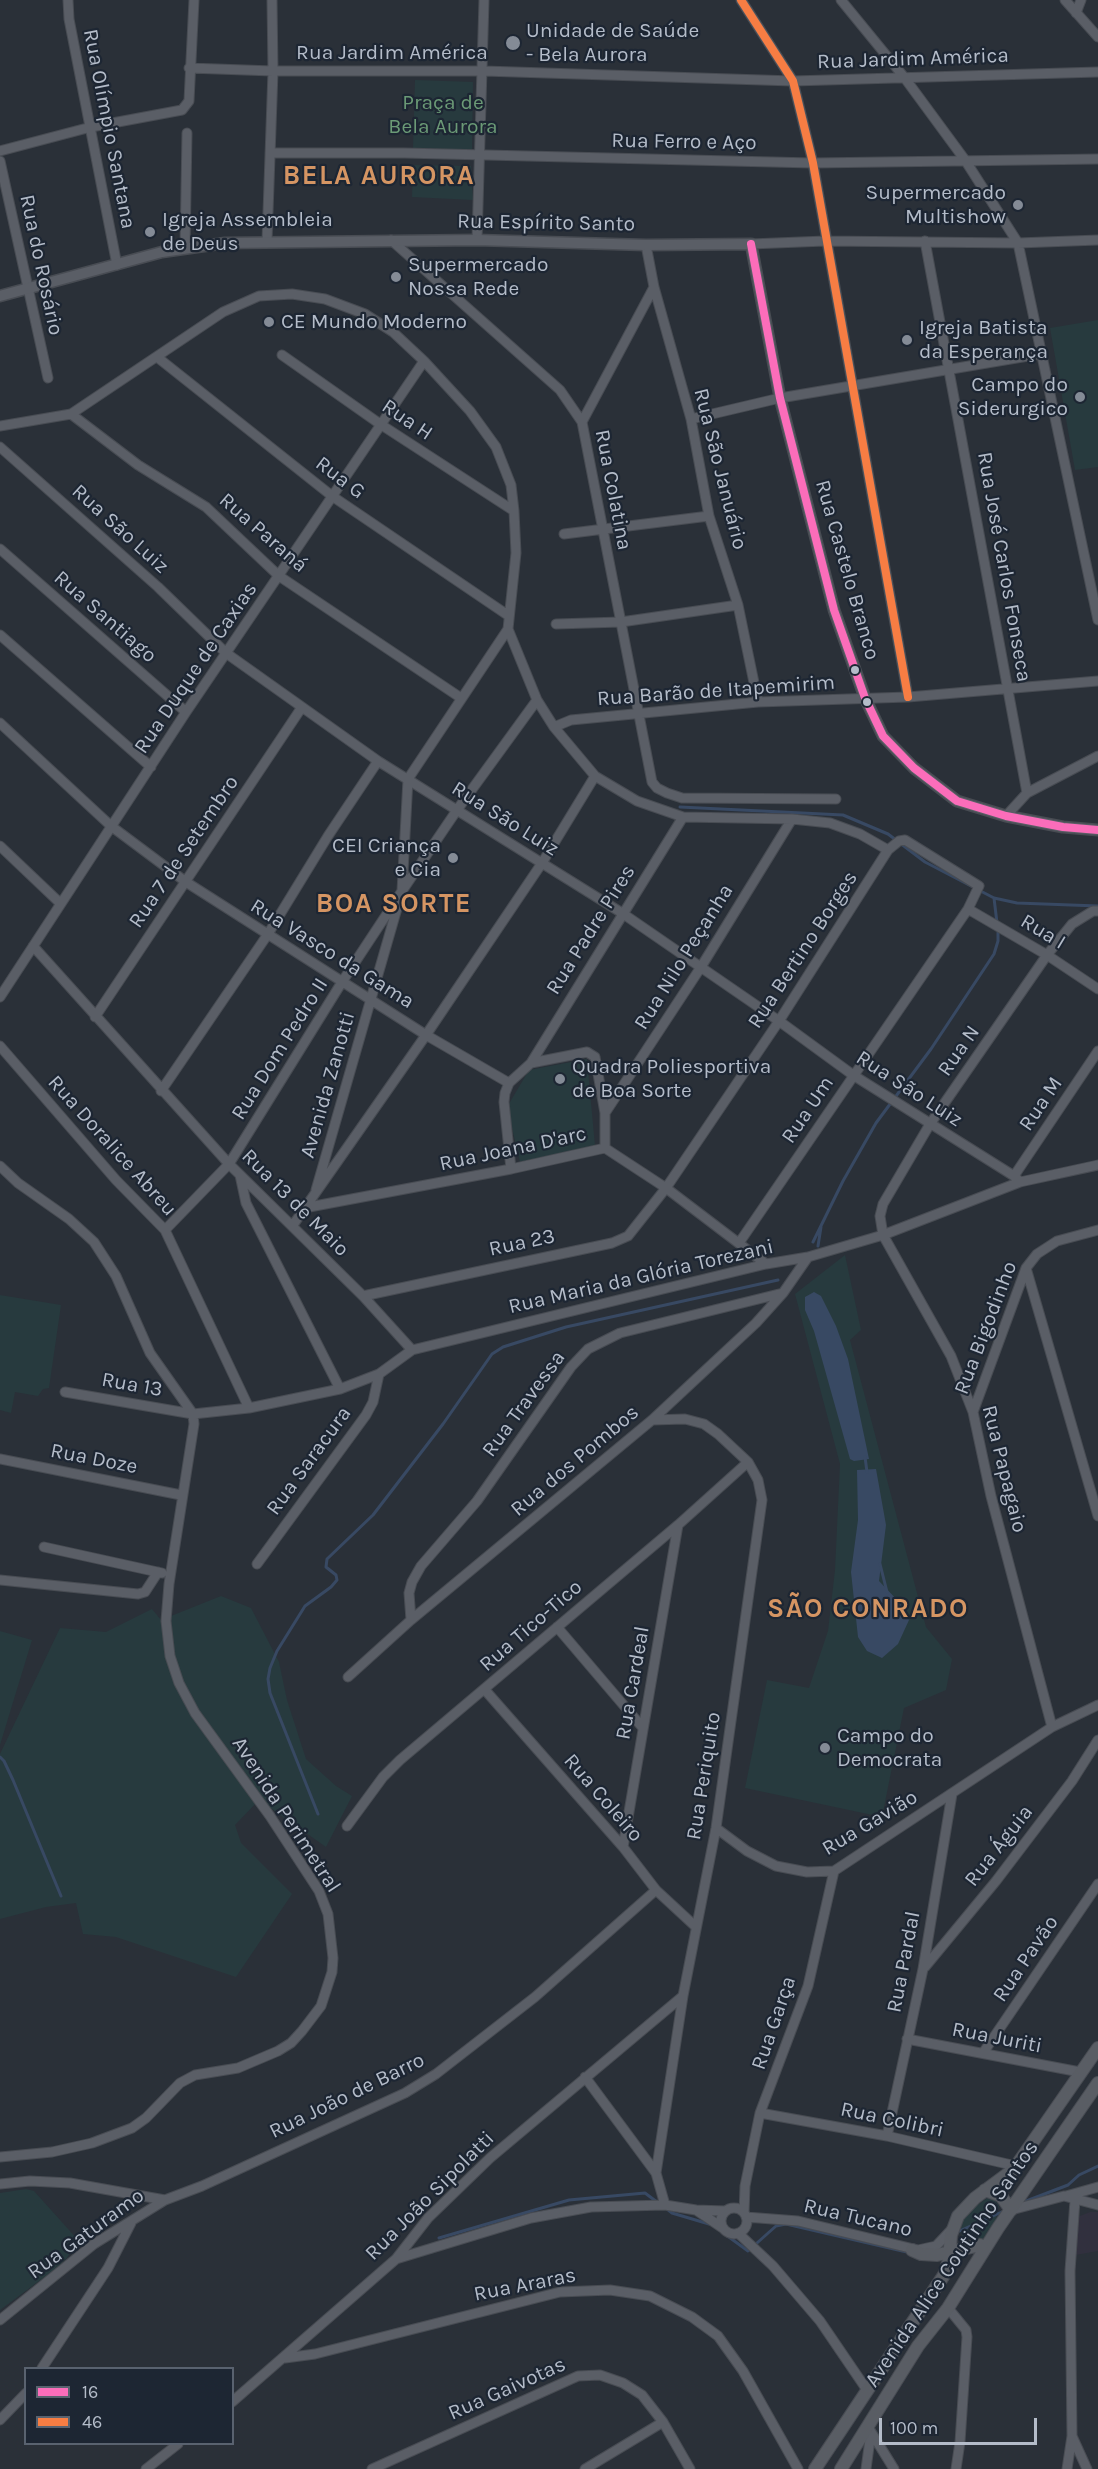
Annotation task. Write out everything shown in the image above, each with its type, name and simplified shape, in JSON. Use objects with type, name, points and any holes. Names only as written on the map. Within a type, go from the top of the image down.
[{"type":"main road","name":"Avenida Alice Coutinho Santos","points":[[815,2469],[944,2275],[953,2228],[962,2211],[1017,2166],[1098,2048]]},
{"type":"main road","name":"Avenida Alice Coutinho Santos","points":[[841,2469],[869,2429],[918,2346],[948,2308],[983,2246],[1011,2210],[1098,2083]]},
{"type":"main road","points":[[985,2190],[1000,2195],[1011,2210]]},
{"type":"main road","points":[[953,2228],[960,2240],[983,2246]]},
{"type":"main road","points":[[925,2255],[983,2246]]},
{"type":"main road","points":[[912,2250],[938,2264],[944,2275]]},
{"type":"street","name":"Rua Olímpio Santana","points":[[68,0],[69,18],[117,265]]},
{"type":"street","points":[[0,151],[91,127],[182,110],[189,101],[194,0]]},
{"type":"street","points":[[267,241],[273,71],[272,0]]},
{"type":"street","points":[[477,240],[484,71],[484,0]]},
{"type":"street","points":[[741,0],[793,81],[813,163],[825,241],[908,697]]},
{"type":"street","points":[[841,0],[904,77],[965,160],[1018,243],[1098,620]]},
{"type":"street","points":[[1065,0],[1098,37]]},
{"type":"street","points":[[1076,13],[1081,0]]},
{"type":"street","name":"Rua Jardim América","points":[[189,68],[273,71],[484,71],[793,81],[1098,72]]},
{"type":"street","points":[[185,248],[187,133]]},
{"type":"street","name":"Rua Ferro e Aço","points":[[270,153],[404,153],[813,163],[1098,159]]},
{"type":"street","name":"Rua do Rosário","points":[[0,161],[48,378]]},
{"type":"street","name":"Rua Colatina","points":[[391,240],[560,390],[582,422],[649,775],[657,788],[682,798],[837,799]]},
{"type":"street","name":"Rua Espírito Santo","points":[[0,296],[185,248],[267,241],[477,240],[646,245],[825,241],[1018,243],[1098,240]]},
{"type":"street","name":"Rua José Carlos Fonseca","points":[[925,242],[1027,793]]},
{"type":"street","name":"Rua Castelo Branco","points":[[751,244],[780,398],[834,610],[865,698],[883,736],[914,768],[957,801],[1006,816],[1063,827],[1098,830]]},
{"type":"street","name":"Rua São Januário","points":[[646,245],[654,287],[691,418],[709,516],[738,605],[758,702]]},
{"type":"street","points":[[582,422],[654,287]]},
{"type":"street","points":[[0,426],[71,414],[105,389],[224,312],[259,296],[292,294],[325,299],[365,314],[393,332],[424,361],[470,411],[496,447],[511,484],[514,511],[516,553],[508,629],[537,700],[554,727],[595,776],[637,801],[683,817],[792,819],[830,823],[891,848],[902,840],[979,886],[968,909]]},
{"type":"street","points":[[691,418],[780,398],[1040,354]]},
{"type":"street","name":"Rua H","points":[[282,355],[380,424],[514,511]]},
{"type":"street","name":"Rua G","points":[[157,357],[332,496],[509,616]]},
{"type":"street","name":"Rua Duque de Caxias","points":[[0,997],[186,712],[424,361]]},
{"type":"street","name":"Rua Paraná","points":[[71,414],[138,465],[206,507],[279,576],[461,698]]},
{"type":"street","name":"Rua São Luiz","points":[[0,447],[158,587],[226,653],[378,761],[622,913],[853,1075],[1017,1179]]},
{"type":"street","points":[[564,534],[709,516]]},
{"type":"street","name":"Rua Santiago","points":[[0,549],[186,712]]},
{"type":"street","points":[[556,624],[621,622],[738,605]]},
{"type":"street","points":[[408,779],[508,629]]},
{"type":"street","points":[[0,635],[151,767]]},
{"type":"street","name":"Rua Barão de Itapemirim","points":[[554,727],[571,720],[758,702],[908,697],[1098,681]]},
{"type":"street","name":"Rua Dom Pedro II","points":[[165,1230],[230,1164],[342,982],[402,891],[457,810],[537,700]]},
{"type":"street","name":"Rua 7 de Setembro","points":[[95,1017],[302,707]]},
{"type":"street","name":"Rua Vasco da Gama","points":[[0,723],[111,826],[186,882],[426,1035],[509,1083]]},
{"type":"street","points":[[1006,816],[1027,793],[1098,756]]},
{"type":"street","points":[[161,1091],[268,934],[328,836],[378,761]]},
{"type":"street","points":[[293,1225],[426,1035],[542,863],[595,776]]},
{"type":"street","name":"Avenida Zanotti","points":[[316,1190],[402,891],[408,779]]},
{"type":"street","name":"Rua Padre Pires","points":[[531,1063],[683,817]]},
{"type":"street","name":"Rua Nilo Peçanha","points":[[605,1113],[701,967],[792,819]]},
{"type":"street","points":[[0,846],[60,903]]},
{"type":"street","name":"Rua Bertino Borges","points":[[666,1188],[779,1021],[891,848]]},
{"type":"street","name":"Rua I","points":[[968,909],[1047,955],[1098,989]]},
{"type":"street","name":"Rua Um","points":[[740,1243],[968,909]]},
{"type":"street","name":"Rua N","points":[[883,1235],[880,1215],[883,1204],[930,1125],[1047,955],[1072,924],[1093,911],[1098,911]]},
{"type":"street","name":"Rua 13 de Maio","points":[[33,946],[161,1091],[230,1164],[363,1296],[412,1350]]},
{"type":"street","name":"Rua Doralice Abreu","points":[[0,1046],[116,1180],[165,1230],[249,1408]]},
{"type":"street","name":"Rua M","points":[[1017,1179],[1098,1051]]},
{"type":"street","points":[[511,1169],[504,1102],[509,1083],[531,1063],[592,1053],[595,1057],[605,1113],[605,1148]]},
{"type":"street","name":"Rua Joana D'arc","points":[[304,1208],[511,1169],[605,1148],[666,1188],[766,1264]]},
{"type":"street","name":"Rua Maria da Glória Torezani","points":[[193,1414],[249,1408],[340,1389],[380,1374],[412,1350],[766,1264],[808,1257],[883,1235],[1017,1179],[1098,1165]]},
{"type":"street","points":[[0,1166],[18,1183],[69,1219],[102,1252],[116,1276],[150,1353],[193,1414]]},
{"type":"street","points":[[240,1174],[246,1203],[340,1389]]},
{"type":"street","name":"Rua 23","points":[[363,1296],[612,1242],[628,1236],[666,1188]]},
{"type":"street","name":"Rua Bigodinho","points":[[973,1412],[1026,1268],[1037,1254],[1057,1241],[1098,1230]]},
{"type":"street","name":"Rua Papagaio","points":[[883,1235],[951,1356],[973,1412],[991,1496],[1052,1727]]},
{"type":"street","name":"Rua dos Pombos","points":[[348,1677],[411,1620],[652,1420],[756,1323],[783,1293],[808,1257]]},
{"type":"street","points":[[1026,1268],[1098,1516]]},
{"type":"street","name":"Rua Travessa","points":[[411,1620],[412,1582],[421,1566],[477,1501],[571,1366],[588,1350],[620,1333],[783,1293]]},
{"type":"street","name":"Rua Saracura","points":[[256,1564],[366,1415],[373,1402],[380,1374]]},
{"type":"street","name":"Rua 13","points":[[65,1392],[193,1414]]},
{"type":"street","name":"Avenida Perimetral","points":[[0,2157],[52,2152],[92,2143],[132,2128],[146,2118],[180,2083],[195,2075],[238,2068],[269,2056],[291,2043],[317,2012],[328,1988],[333,1958],[331,1927],[319,1891],[270,1816],[195,1713],[176,1676],[170,1656],[166,1621],[170,1574],[194,1424],[193,1414]]},
{"type":"street","name":"Rua Periquito","points":[[652,1420],[685,1419],[704,1424],[748,1462],[758,1480],[762,1500],[716,1828],[683,1996],[656,2173],[665,2205]]},
{"type":"street","name":"Rua Doze","points":[[0,1459],[182,1495]]},
{"type":"street","name":"Rua Tico-Tico","points":[[347,1826],[383,1777],[678,1525],[748,1462]]},
{"type":"street","name":"Rua Cardeal","points":[[623,1847],[678,1525]]},
{"type":"street","points":[[44,1547],[170,1574]]},
{"type":"street","points":[[0,1580],[138,1594],[145,1592],[158,1572]]},
{"type":"street","points":[[557,1627],[643,1728]]},
{"type":"street","name":"Rua Coleiro","points":[[485,1690],[623,1847],[656,1890],[696,1928]]},
{"type":"street","name":"Rua Gavião","points":[[716,1828],[747,1851],[776,1866],[807,1872],[834,1870],[1052,1727],[1098,1705]]},
{"type":"street","name":"Rua Águia","points":[[923,1969],[1003,1872],[1072,1781],[1098,1740]]},
{"type":"street","name":"Rua Pardal","points":[[887,2136],[923,1969],[952,1794]]},
{"type":"street","name":"Rua Garça","points":[[745,2215],[746,2186],[760,2113],[808,1986],[834,1870]]},
{"type":"street","name":"Rua Pavão","points":[[983,2054],[1098,1884]]},
{"type":"street","name":"Rua João de Barro","points":[[165,2200],[202,2186],[384,2102],[436,2074],[535,1997],[656,1890]]},
{"type":"street","name":"Rua João Sipolatti","points":[[234,2400],[396,2259],[428,2218],[482,2165],[683,1996]]},
{"type":"street","name":"Rua Juriti","points":[[907,2039],[1080,2072]]},
{"type":"street","points":[[585,2077],[656,2173]]},
{"type":"street","name":"Rua Colibri","points":[[760,2113],[887,2136],[1017,2166]]},
{"type":"street","points":[[0,2184],[30,2181],[70,2183],[165,2200]]},
{"type":"street","name":"Rua Garça","points":[[728,2210],[746,2186]]},
{"type":"street","points":[[1011,2210],[1098,2187]]},
{"type":"street","points":[[1064,2196],[1098,2205]]},
{"type":"street","name":"Rua Gaturamo","points":[[0,2320],[94,2244],[165,2200]]},
{"type":"street","points":[[1067,2469],[1072,2436],[1069,2368],[1070,2271],[1075,2200]]},
{"type":"street","points":[[396,2259],[531,2218],[591,2207],[665,2205],[696,2210],[735,2208],[745,2215],[746,2227],[738,2233],[728,2233],[696,2210]]},
{"type":"street","points":[[724,2230],[721,2220],[728,2210]]},
{"type":"street","name":"Rua Tucano","points":[[745,2215],[798,2221],[912,2250],[924,2250],[936,2246],[953,2228]]},
{"type":"street","points":[[43,2367],[108,2268],[130,2223]]},
{"type":"street","points":[[738,2233],[773,2266],[820,2321],[867,2390]]},
{"type":"street","name":"Rua Araras","points":[[285,2358],[315,2354],[560,2292],[610,2290],[650,2296],[692,2316],[718,2336],[744,2371],[798,2469]]},
{"type":"street","points":[[948,2308],[966,2330],[967,2337],[956,2469]]},
{"type":"street","name":"Rua Gaivotas","points":[[372,2469],[578,2376],[600,2375],[623,2383],[642,2395],[663,2422],[690,2469]]},
{"type":"street","points":[[0,2420],[24,2395]]},
{"type":"street","points":[[585,2469],[663,2422]]},
{"type":"street","points":[[866,2469],[869,2429]]},
{"type":"street","points":[[869,2429],[894,2469]]},
{"type":"street","points":[[1072,2436],[1087,2469]]},
{"type":"street","points":[[146,2469],[177,2445]]},
{"type":"shaded area","points":[[1090,2212],[1098,2212],[1098,2251],[1076,2255],[1075,2218]]},
{"type":"green space","name":"Praça de Bela Aurora","points":[[415,80],[473,82],[472,150],[413,148]]},
{"type":"green space","points":[[413,165],[471,166],[473,200],[412,197]]},
{"type":"green space","name":"Campo do Siderurgico","points":[[1098,320],[1098,467],[1075,470],[1050,328]]},
{"type":"green space","points":[[587,1059],[595,1146],[520,1162],[507,1107],[529,1070]]},
{"type":"green space","points":[[845,1255],[861,1330],[850,1340],[926,1627],[952,1659],[946,1690],[904,1708],[882,1817],[745,1788],[767,1680],[809,1688],[828,1631],[835,1570],[840,1464],[795,1294]]},
{"type":"green space","points":[[0,1295],[61,1305],[49,1388],[43,1389],[38,1396],[15,1392],[11,1413],[0,1410]]},
{"type":"green space","points":[[221,1596],[251,1608],[279,1662],[287,1700],[306,1759],[336,1786],[352,1796],[326,1847],[259,1800],[235,1825],[241,1843],[292,1894],[236,1977],[116,1937],[83,1934],[76,1903],[46,1907],[0,1919],[0,1754],[60,1628],[106,1632],[152,1609],[161,1620]]},
{"type":"green space","points":[[0,1631],[32,1640],[0,1745]]},
{"type":"green space","points":[[26,2189],[34,2191],[78,2240],[67,2258],[54,2270],[0,2310],[0,2193]]},
{"type":"green space","points":[[989,2197],[999,2206],[996,2219],[983,2239],[977,2241],[964,2238],[960,2232],[963,2220],[970,2210]]},
{"type":"water","points":[[814,1292],[821,1296],[836,1326],[848,1359],[869,1459],[854,1461],[850,1459],[814,1331],[805,1310],[805,1297]]},
{"type":"water","points":[[876,1469],[886,1525],[879,1581],[900,1603],[909,1620],[898,1644],[882,1658],[867,1651],[858,1637],[851,1572],[858,1520],[857,1470]]},
{"type":"waterway","points":[[680,807],[843,815],[888,834],[925,862],[994,898],[1017,903],[1098,906]]},
{"type":"waterway","points":[[994,898],[997,923]]},
{"type":"waterway","points":[[813,1242],[843,1181],[876,1123],[931,1049],[994,954],[998,941],[998,929]]},
{"type":"waterway","points":[[818,1246],[821,1227]]},
{"type":"waterway","points":[[318,1814],[270,1693],[268,1679],[270,1668],[277,1651],[305,1606],[337,1580],[336,1575],[326,1567],[327,1559],[373,1515],[443,1424],[492,1354],[503,1347],[566,1327],[778,1280]]},
{"type":"waterway","points":[[865,1457],[867,1472]]},
{"type":"waterway","points":[[880,1564],[887,1592]]},
{"type":"waterway","points":[[0,1757],[13,1780],[61,1896]]},
{"type":"waterway","points":[[1021,2203],[1068,2185],[1079,2175],[1098,2166]]},
{"type":"waterway","points":[[439,2238],[569,2200],[645,2193],[657,2202]]},
{"type":"waterway","points":[[667,2209],[672,2213],[709,2224]]},
{"type":"waterway","points":[[955,2233],[1004,2211]]},
{"type":"waterway","points":[[722,2232],[748,2251],[776,2226],[786,2224],[911,2253]]},
{"type":"transit line","name":"46","points":[[741,0],[793,81],[813,163],[908,697]]},
{"type":"transit line","name":"16","points":[[751,244],[780,398],[834,610],[865,698],[883,736],[914,768],[957,801],[1006,816],[1063,827],[1098,830]]},
{"type":"place","name":"Unidade de Saúde - Bela Aurora","points":[[513,43]]},
{"type":"place","name":"Supermercado Multishow","points":[[1018,205]]},
{"type":"place","name":"Igreja Assembleia de Deus","points":[[150,232]]},
{"type":"place","name":"Supermercado Nossa Rede","points":[[396,277]]},
{"type":"place","name":"CE Mundo Moderno","points":[[269,322]]},
{"type":"place","name":"Igreja Batista da Esperança","points":[[907,340]]},
{"type":"place","name":"Campo do Siderurgico","points":[[1080,397]]},
{"type":"place","name":"CEI Criança e Cia","points":[[453,858]]},
{"type":"place","name":"Quadra Poliesportiva de Boa Sorte","points":[[560,1079]]},
{"type":"place","name":"Campo do Democrata","points":[[825,1748]]},
{"type":"district","name":"BELA AURORA","points":[[379,176]]},
{"type":"district","name":"BOA SORTE","points":[[394,904]]},
{"type":"district","name":"SÃO CONRADO","points":[[868,1609]]}]
